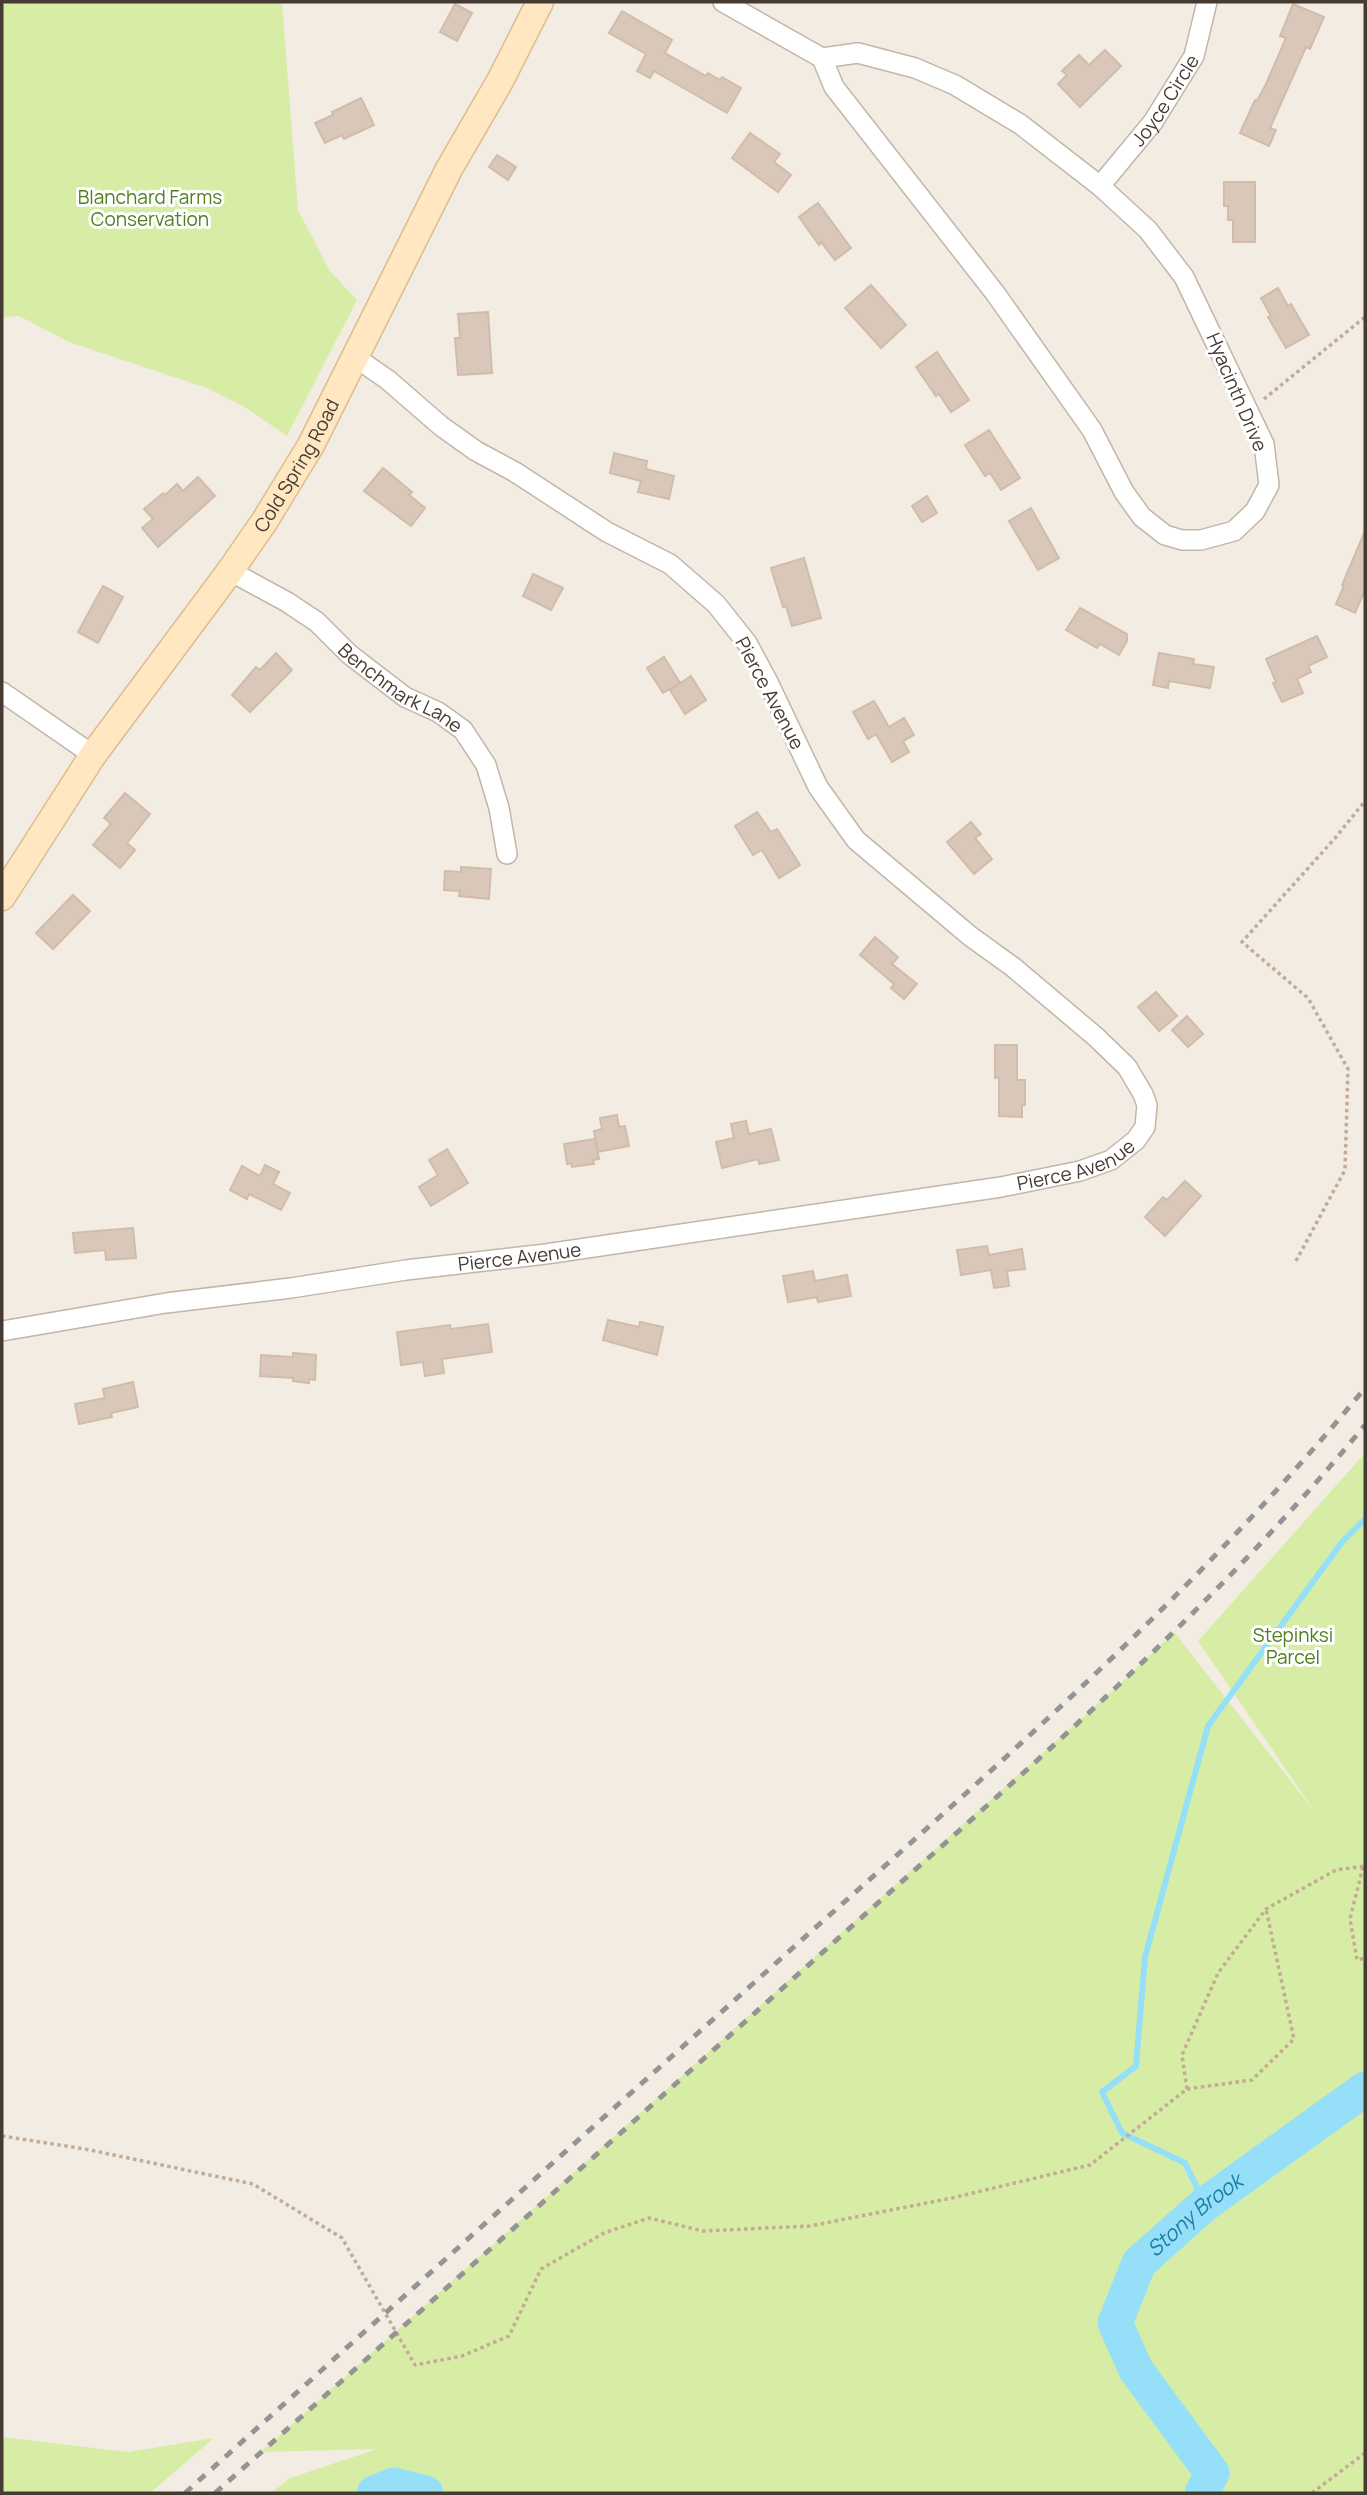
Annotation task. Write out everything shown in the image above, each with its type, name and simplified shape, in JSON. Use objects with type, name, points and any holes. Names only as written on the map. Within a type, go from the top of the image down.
[{"type":"street","name":"Cold Spring Road","points":[[2,897],[93,755],[230,571],[264,522],[311,445],[449,169],[500,81],[540,2]]},
{"type":"street","points":[[723,2],[822,58]]},
{"type":"street","name":"Joyce Circle","points":[[1100,186],[1153,122],[1194,56],[1207,2]]},
{"type":"street","name":"Hyacinth Drive","points":[[858,52],[915,68],[955,85],[1020,124],[1100,186],[1148,230],[1184,277],[1264,444],[1269,485],[1255,511],[1234,531],[1201,540],[1182,540],[1165,535],[1142,517],[1124,492],[1092,430],[995,293],[834,86],[822,58],[858,52]]},
{"type":"street","name":"Pierce Avenue","points":[[2,1331],[166,1303],[546,1254],[1001,1187],[1080,1171],[1111,1160],[1136,1140],[1145,1127],[1147,1105],[1127,1067],[1096,1037],[1013,967],[970,936],[856,840],[818,787],[747,643],[716,604],[670,564],[607,532],[515,472],[476,451],[355,357]]},
{"type":"street","name":"Benchmark Lane","points":[[230,571],[317,622],[349,654],[405,696],[438,712],[463,730],[485,765],[499,808],[507,854]]},
{"type":"street","points":[[2,692],[93,755]]},
{"type":"path","points":[[1249,412],[1365,317]]},
{"type":"path","points":[[1296,1261],[1345,1170],[1348,1069],[1308,998],[1242,942],[1365,801]]},
{"type":"path","points":[[1187,2089],[1182,2055],[1218,1973],[1266,1909],[1336,1870],[1364,1866],[1350,1919],[1357,1960],[1365,1958]]},
{"type":"path","points":[[2,2136],[85,2149],[253,2184],[342,2238],[415,2365],[462,2357],[509,2336],[541,2269],[604,2233],[649,2218],[703,2231],[810,2226],[953,2198],[1090,2165],[1187,2089],[1252,2080],[1294,2039],[1266,1909]]},
{"type":"path","points":[[1312,2493],[1365,2453]]},
{"type":"green space","name":"Blanchard Farms Conservation","points":[[2,2],[282,2],[298,210],[330,271],[357,300],[287,436],[243,406],[207,388],[69,342],[19,316],[2,317]]},
{"type":"green space","name":"Stepinksi Parcel","points":[[1365,1453],[1365,2493],[271,2493],[290,2478],[377,2449],[261,2452],[1120,1684],[1174,1632],[1315,1812],[1198,1641]]},
{"type":"green space","points":[[2,2437],[128,2452],[214,2438],[150,2493],[2,2493]]},
{"type":"building","points":[[455,4],[472,13],[457,41],[440,32]]},
{"type":"building","points":[[1293,4],[1324,17],[1310,49],[1306,47],[1270,128],[1276,130],[1269,146],[1240,133],[1286,38],[1280,36]]},
{"type":"building","points":[[622,11],[672,40],[665,53],[706,76],[708,73],[720,80],[722,77],[741,88],[727,113],[654,71],[650,78],[637,71],[646,54],[609,33]]},
{"type":"building","points":[[1105,50],[1121,66],[1080,107],[1058,84],[1067,75],[1062,71],[1079,55],[1089,65]]},
{"type":"building","points":[[361,98],[374,125],[344,139],[342,135],[325,143],[315,123]]},
{"type":"building","points":[[750,133],[780,154],[774,162],[791,175],[778,192],[732,158]]},
{"type":"building","points":[[497,155],[516,167],[508,180],[489,167]]},
{"type":"building","points":[[1224,182],[1255,182],[1255,242],[1233,242],[1233,220],[1228,220],[1228,206],[1224,206]]},
{"type":"building","points":[[818,203],[851,248],[835,260],[821,242],[819,245],[799,217]]},
{"type":"building","points":[[871,285],[906,325],[881,348],[845,308]]},
{"type":"building","points":[[1278,288],[1309,335],[1286,348],[1268,317],[1271,316],[1261,298]]},
{"type":"building","points":[[488,312],[492,373],[458,375],[455,338],[460,338],[458,314]]},
{"type":"building","points":[[937,352],[969,400],[951,412],[916,367]]},
{"type":"building","points":[[989,430],[1020,478],[1001,490],[990,473],[985,476],[965,445]]},
{"type":"building","points":[[614,453],[647,461],[646,469],[674,476],[669,499],[638,492],[641,481],[610,473]]},
{"type":"building","points":[[383,468],[412,492],[409,495],[425,508],[411,526],[364,491]]},
{"type":"building","points":[[198,477],[215,496],[158,547],[142,528],[153,519],[144,509],[177,484],[183,491]]},
{"type":"building","points":[[927,496],[937,513],[922,522],[912,506]]},
{"type":"building","points":[[1031,508],[1059,558],[1038,570],[1009,521]]},
{"type":"building","points":[[1365,531],[1365,590],[1355,613],[1336,604]]},
{"type":"building","points":[[804,558],[821,618],[792,626],[771,568]]},
{"type":"building","points":[[533,574],[563,588],[551,610],[523,596]]},
{"type":"building","points":[[103,586],[123,597],[98,643],[78,632]]},
{"type":"building","points":[[1080,608],[1127,634],[1127,641],[1119,655],[1100,644],[1097,648],[1066,630]]},
{"type":"building","points":[[1317,636],[1327,657],[1308,666],[1311,672],[1297,679],[1303,693],[1282,702],[1266,659]]},
{"type":"building","points":[[276,653],[292,670],[250,712],[232,695],[256,667],[260,670]]},
{"type":"building","points":[[1159,653],[1194,659],[1193,664],[1214,667],[1210,688],[1169,681],[1168,688],[1153,685]]},
{"type":"building","points":[[664,657],[680,683],[663,693],[647,668]]},
{"type":"building","points":[[691,676],[706,700],[685,714],[670,690]]},
{"type":"building","points":[[874,701],[889,727],[904,718],[914,735],[903,741],[909,752],[892,762],[876,734],[868,739],[853,712]]},
{"type":"building","points":[[125,793],[150,814],[127,843],[135,850],[120,868],[93,845],[111,824],[104,818]]},
{"type":"building","points":[[757,812],[771,832],[777,829],[800,865],[779,878],[762,850],[753,855],[735,826]]},
{"type":"building","points":[[971,822],[981,834],[975,838],[992,859],[974,874],[947,842]]},
{"type":"building","points":[[461,867],[491,869],[489,899],[459,896],[460,891],[444,890],[445,871],[461,872]]},
{"type":"building","points":[[73,895],[90,911],[53,949],[36,933]]},
{"type":"building","points":[[875,937],[898,957],[892,964],[917,984],[904,999],[891,988],[894,984],[860,955]]},
{"type":"building","points":[[1156,992],[1177,1016],[1159,1031],[1138,1007]]},
{"type":"building","points":[[1187,1016],[1203,1034],[1188,1047],[1172,1030]]},
{"type":"building","points":[[995,1045],[1017,1045],[1017,1080],[1025,1080],[1022,1117],[999,1116],[999,1077],[995,1078]]},
{"type":"building","points":[[617,1115],[619,1127],[625,1126],[629,1146],[597,1152],[594,1131],[602,1129],[600,1118]]},
{"type":"building","points":[[746,1121],[749,1134],[771,1129],[779,1160],[759,1164],[758,1159],[722,1168],[716,1142],[734,1138],[731,1124]]},
{"type":"building","points":[[595,1139],[599,1159],[593,1160],[594,1164],[572,1167],[571,1163],[567,1164],[564,1144]]},
{"type":"building","points":[[447,1149],[468,1183],[431,1206],[419,1187],[438,1175],[429,1160]]},
{"type":"building","points":[[265,1165],[279,1172],[273,1184],[290,1193],[281,1210],[249,1194],[247,1199],[230,1190],[242,1166],[260,1176]]},
{"type":"building","points":[[1185,1181],[1201,1196],[1165,1236],[1145,1217],[1163,1197],[1167,1200]]},
{"type":"building","points":[[133,1228],[136,1258],[106,1260],[105,1250],[75,1253],[73,1233]]},
{"type":"building","points":[[987,1246],[989,1255],[1022,1249],[1025,1269],[1007,1271],[1009,1286],[994,1288],[991,1270],[961,1275],[957,1250]]},
{"type":"building","points":[[813,1271],[815,1281],[847,1275],[851,1296],[818,1302],[817,1297],[788,1302],[783,1276]]},
{"type":"building","points":[[608,1320],[639,1327],[640,1322],[663,1327],[657,1355],[603,1340]]},
{"type":"building","points":[[488,1324],[492,1352],[442,1359],[444,1373],[425,1376],[423,1362],[401,1365],[397,1332],[450,1325],[451,1329]]},
{"type":"building","points":[[293,1353],[316,1355],[315,1380],[309,1379],[309,1383],[293,1381],[293,1378],[260,1376],[261,1355],[293,1357]]},
{"type":"building","points":[[133,1382],[138,1407],[111,1413],[112,1417],[79,1424],[75,1404],[105,1398],[103,1389]]},
{"type":"waterway","points":[[1205,2204],[1185,2163],[1122,2133],[1102,2092],[1136,2066],[1145,1957],[1208,1726],[1342,1542],[1365,1519]]},
{"type":"waterway","name":"Stony Brook","points":[[1202,2493],[1212,2473],[1136,2370],[1115,2323],[1139,2263],[1205,2204],[1365,2089]]},
{"type":"waterway","name":"Stony Brook","points":[[374,2493],[394,2485],[426,2493]]},
{"type":"railway","points":[[185,2493],[1030,1735],[1237,1533],[1365,1388]]},
{"type":"railway","points":[[215,2493],[1118,1685],[1246,1559],[1365,1425]]}]
